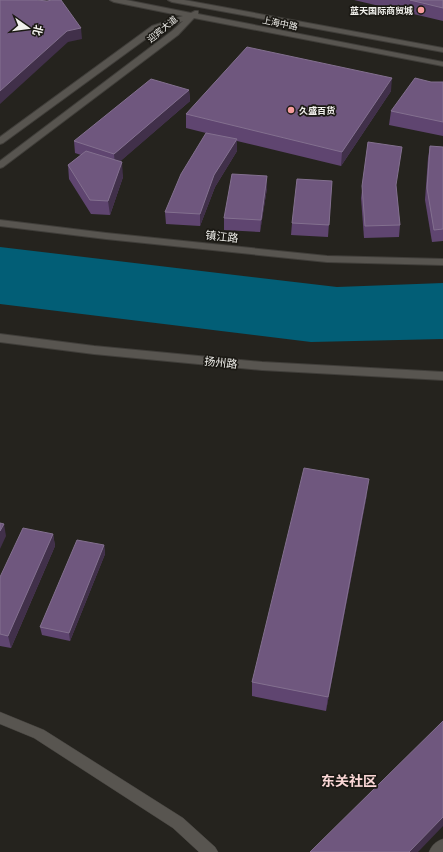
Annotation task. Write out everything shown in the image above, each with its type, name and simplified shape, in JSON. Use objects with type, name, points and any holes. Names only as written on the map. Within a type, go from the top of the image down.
[{"type":"main road","name":"上海中路","points":[[114,0],[443,64]]},
{"type":"main road","name":"上海中路","points":[[172,0],[443,50]]},
{"type":"main road","points":[[191,16],[212,0]]},
{"type":"main road","name":"迎宾大道","points":[[0,141],[154,28],[191,16]]},
{"type":"main road","name":"迎宾大道","points":[[0,165],[175,33],[191,16]]},
{"type":"main road","name":"镇江路","points":[[0,223],[106,236],[326,259],[443,262]]},
{"type":"main road","name":"扬州路","points":[[0,338],[94,350],[262,366],[443,376]]},
{"type":"lane","points":[[0,718],[38,734],[178,823],[210,852]]},
{"type":"lane","points":[[437,852],[443,846]]},
{"type":"water","points":[[0,247],[337,287],[443,283],[443,339],[311,342],[0,304]]},
{"type":"building","points":[[0,0],[61,0],[81,28],[67,31],[0,91]]},
{"type":"building","points":[[410,0],[443,0],[443,8]]},
{"type":"building","name":"久盛百货","points":[[247,47],[392,78],[342,152],[186,114]]},
{"type":"building","points":[[415,78],[431,82],[443,82],[443,122],[391,111]]},
{"type":"building","points":[[151,79],[189,90],[114,154],[74,141]]},
{"type":"building","points":[[206,133],[237,139],[214,175],[200,214],[165,212],[181,174]]},
{"type":"building","points":[[368,142],[402,147],[396,185],[400,225],[365,226],[362,186]]},
{"type":"building","points":[[430,146],[443,147],[443,229],[434,230],[427,188]]},
{"type":"building","points":[[86,151],[122,162],[108,201],[90,200],[68,165]]},
{"type":"building","points":[[232,174],[267,176],[261,220],[224,218]]},
{"type":"building","points":[[297,179],[332,181],[329,225],[292,223]]},
{"type":"building","points":[[304,468],[369,479],[328,697],[252,682]]},
{"type":"building","points":[[0,523],[4,524],[0,531]]},
{"type":"building","points":[[23,528],[53,534],[8,636],[0,634],[0,577]]},
{"type":"building","points":[[77,540],[104,545],[69,633],[40,627]]},
{"type":"building","points":[[443,721],[443,817],[409,852],[310,852]]},
{"type":"place","name":"蓝天国际商贸城","points":[[421,10]]},
{"type":"place","name":"久盛百货","points":[[291,110]]},
{"type":"district","name":"东关社区","points":[[349,780]]}]
